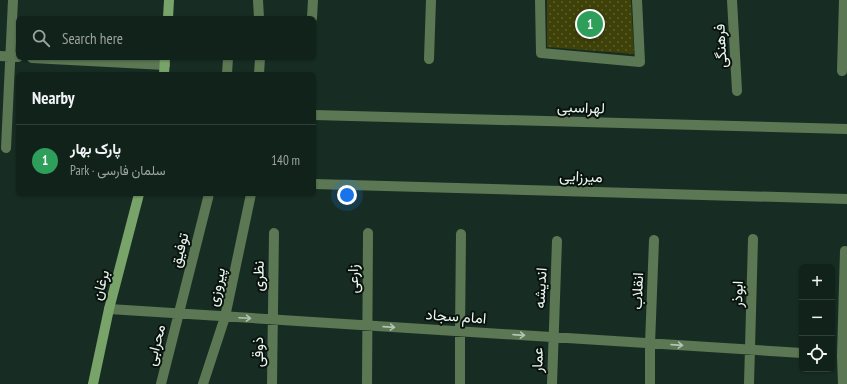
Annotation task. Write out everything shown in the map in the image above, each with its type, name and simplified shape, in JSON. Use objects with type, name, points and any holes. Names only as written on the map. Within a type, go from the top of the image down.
[{"type":"main road","points":[[168,16],[169,0]]},
{"type":"main road","name":"برغان","points":[[92,384],[109,309],[138,196]]},
{"type":"street","points":[[6,148],[9,57],[13,0]]},
{"type":"street","points":[[258,0],[259,16]]},
{"type":"street","points":[[312,16],[313,0]]},
{"type":"street","points":[[429,59],[431,0]]},
{"type":"street","points":[[540,0],[541,53],[640,62],[637,0]]},
{"type":"street","name":"فرهنگی","points":[[732,0],[737,91]]},
{"type":"street","points":[[842,71],[844,0]]},
{"type":"street","points":[[65,60],[165,66]]},
{"type":"street","points":[[227,72],[228,60]]},
{"type":"street","points":[[259,72],[260,60]]},
{"type":"street","name":"لهراسبی","points":[[316,115],[847,129]]},
{"type":"street","name":"میرزایی","points":[[316,184],[847,199]]},
{"type":"street","name":"توفیق","points":[[178,314],[208,196]]},
{"type":"street","name":"پیروزی","points":[[203,384],[224,317],[251,196]]},
{"type":"street","name":"نظری","points":[[272,320],[274,233]]},
{"type":"street","name":"زارعی","points":[[367,384],[368,233]]},
{"type":"street","points":[[460,384],[462,234]]},
{"type":"street","name":"ابوذر","points":[[749,384],[753,239]]},
{"type":"street","name":"انقلاب","points":[[650,384],[654,240]]},
{"type":"street","name":"اندیشه","points":[[553,337],[557,241]]},
{"type":"street","points":[[843,384],[840,356],[845,251]]},
{"type":"street","name":"امام سجاد","points":[[109,309],[799,353]]},
{"type":"street","name":"محرابی","points":[[161,384],[178,314]]},
{"type":"street","name":"ذوقی","points":[[272,320],[272,384]]},
{"type":"street","name":"عمار","points":[[552,384],[553,337]]},
{"type":"green space","points":[[547,0],[631,0],[634,54],[547,47]]},
{"type":"place","name":"پارک‌ بهار","points":[[590,24]]}]
